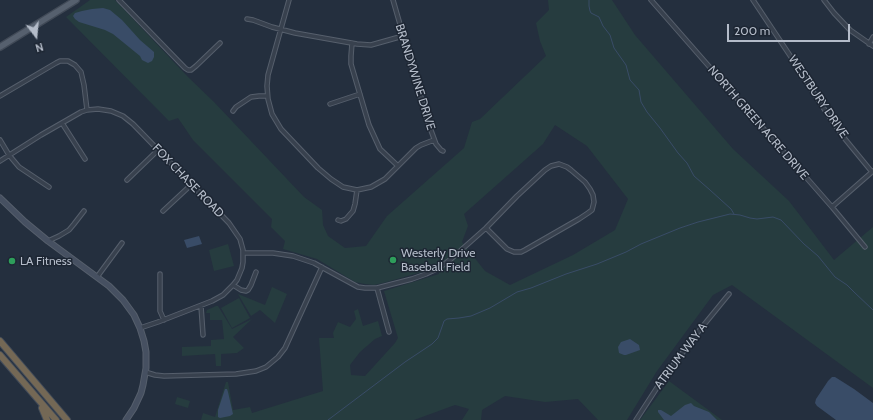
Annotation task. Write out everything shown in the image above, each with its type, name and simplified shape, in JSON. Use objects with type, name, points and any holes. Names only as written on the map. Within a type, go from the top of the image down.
[{"type":"highway","points":[[0,341],[67,420]]},
{"type":"highway","points":[[0,355],[56,420]]},
{"type":"highway","points":[[35,396],[44,411],[47,420]]},
{"type":"main road","points":[[0,47],[76,0]]},
{"type":"street","points":[[119,0],[188,70],[191,70],[196,66],[220,43]]},
{"type":"street","points":[[289,0],[268,75],[267,96],[270,109],[281,129],[301,151],[335,182],[357,190],[372,188],[381,182],[416,148],[434,140]]},
{"type":"street","name":"BRANDYWINE DRIVE","points":[[393,0],[427,119],[434,140],[438,148],[443,151]]},
{"type":"street","name":"NORTH GREEN ACRE DRIVE","points":[[651,0],[832,207],[865,247]]},
{"type":"street","name":"WESTBURY DRIVE","points":[[753,0],[828,115],[872,172]]},
{"type":"street","points":[[824,0],[850,30],[871,45],[873,37]]},
{"type":"street","points":[[247,19],[281,30],[352,44],[371,45],[403,36]]},
{"type":"street","points":[[352,44],[352,64],[369,125],[380,150],[398,166]]},
{"type":"street","points":[[0,96],[56,62],[68,61],[76,65],[80,72],[83,81],[87,110]]},
{"type":"street","points":[[330,104],[360,94]]},
{"type":"street","points":[[233,111],[236,107],[251,97],[267,96]]},
{"type":"street","name":"FOX CHASE ROAD","points":[[0,161],[81,112],[87,110],[105,110],[123,116],[133,124],[233,228],[240,239],[243,253],[242,268],[234,285],[221,297],[201,306],[140,328]]},
{"type":"street","points":[[62,123],[85,159]]},
{"type":"street","points":[[0,140],[16,165],[49,187]]},
{"type":"street","points":[[127,180],[158,150]]},
{"type":"street","points":[[243,253],[280,253],[300,258],[322,267],[358,287],[377,288],[412,279],[446,264],[486,228],[517,196],[551,166],[560,164],[568,167],[584,182],[593,195],[594,204],[592,210],[521,252],[514,252],[507,249],[486,228]]},
{"type":"street","points":[[832,207],[872,172]]},
{"type":"street","points":[[163,211],[192,184]]},
{"type":"street","points":[[338,220],[341,221],[346,219],[353,211],[357,190]]},
{"type":"street","points":[[0,198],[48,241],[109,286],[124,300],[134,315],[140,328],[146,352],[146,372],[139,397],[126,420]]},
{"type":"street","points":[[48,241],[72,227],[84,211]]},
{"type":"street","points":[[97,277],[122,243]]},
{"type":"street","points":[[146,372],[164,376],[236,374],[254,372],[266,367],[278,357],[288,343],[322,267]]},
{"type":"street","points":[[234,285],[241,290],[248,290],[256,272]]},
{"type":"street","points":[[160,274],[159,298],[160,308],[164,320]]},
{"type":"street","points":[[377,288],[390,332]]},
{"type":"street","name":"ATRIUM WAY A","points":[[636,420],[662,380],[729,294]]},
{"type":"street","points":[[201,306],[203,335]]},
{"type":"green space","points":[[90,0],[115,0],[304,197],[322,210],[323,225],[328,236],[345,248],[366,246],[387,216],[464,148],[472,122],[480,119],[546,56],[540,41],[536,23],[549,10],[548,0],[612,0],[635,35],[733,149],[789,201],[834,260],[873,227],[873,388],[732,285],[713,295],[657,371],[627,420],[598,420],[578,399],[545,402],[505,396],[482,410],[481,420],[462,420],[469,409],[455,405],[414,420],[201,420],[203,413],[215,417],[226,382],[228,382],[233,410],[250,407],[252,413],[323,391],[319,338],[334,338],[333,333],[338,322],[350,327],[356,319],[354,311],[358,309],[363,326],[378,321],[382,336],[375,339],[360,352],[350,365],[351,375],[365,376],[398,338],[384,291],[439,274],[439,269],[437,266],[429,270],[383,283],[374,285],[365,284],[355,282],[317,259],[283,249],[285,241],[271,227],[272,219],[193,140],[178,118],[169,121],[66,17]],"holes":[[[555,125],[587,146],[628,199],[615,230],[573,255],[510,285],[485,271],[462,242],[468,226],[464,214],[543,144]]]},
{"type":"green space","points":[[228,244],[234,266],[214,271],[209,250]]},
{"type":"green space","points":[[272,287],[287,294],[275,323],[260,310],[251,316],[238,294],[265,305]]},
{"type":"green space","points":[[239,298],[250,318],[232,328],[221,308]]},
{"type":"green space","points":[[218,306],[232,329],[252,319],[233,337],[244,348],[237,353],[221,354],[221,366],[216,366],[215,354],[182,356],[182,347],[211,346],[211,340],[224,339],[222,320],[210,320],[210,313],[206,313],[207,310]]},
{"type":"green space","points":[[669,381],[722,420],[640,420]]},
{"type":"green space","points":[[177,397],[190,401],[188,408],[175,404]]},
{"type":"water","points":[[103,8],[110,10],[122,20],[140,40],[154,52],[152,61],[148,63],[142,60],[140,56],[113,34],[79,22],[73,16],[75,13],[82,11]]},
{"type":"water","points":[[199,236],[202,244],[187,248],[184,240]]},
{"type":"water","points":[[630,339],[639,345],[640,350],[626,355],[619,353],[618,347],[621,342]]},
{"type":"water","points":[[832,377],[835,377],[854,389],[873,403],[873,420],[836,420],[817,406],[815,403],[816,399]]},
{"type":"water","points":[[225,389],[227,389],[228,392],[233,414],[220,418],[218,417],[218,410]]},
{"type":"water","points":[[691,403],[694,406],[709,412],[717,420],[664,420],[658,412],[658,410],[661,410],[671,416],[685,405]]},
{"type":"waterway","points":[[589,0],[591,13],[599,17],[603,26],[610,35],[614,48],[626,65],[630,80],[639,90],[641,102],[647,112],[687,163],[694,176],[731,209],[734,214]]},
{"type":"waterway","points":[[328,420],[405,362],[432,344],[438,338],[444,321],[447,319],[471,316],[490,308],[517,292],[597,264],[680,228],[730,214],[757,219],[773,217],[781,220],[818,256],[835,277],[847,285],[873,310]]},
{"type":"place","name":"Westerly Drive Baseball Field","points":[[393,260]]},
{"type":"place","name":"LA Fitness","points":[[12,261]]}]
